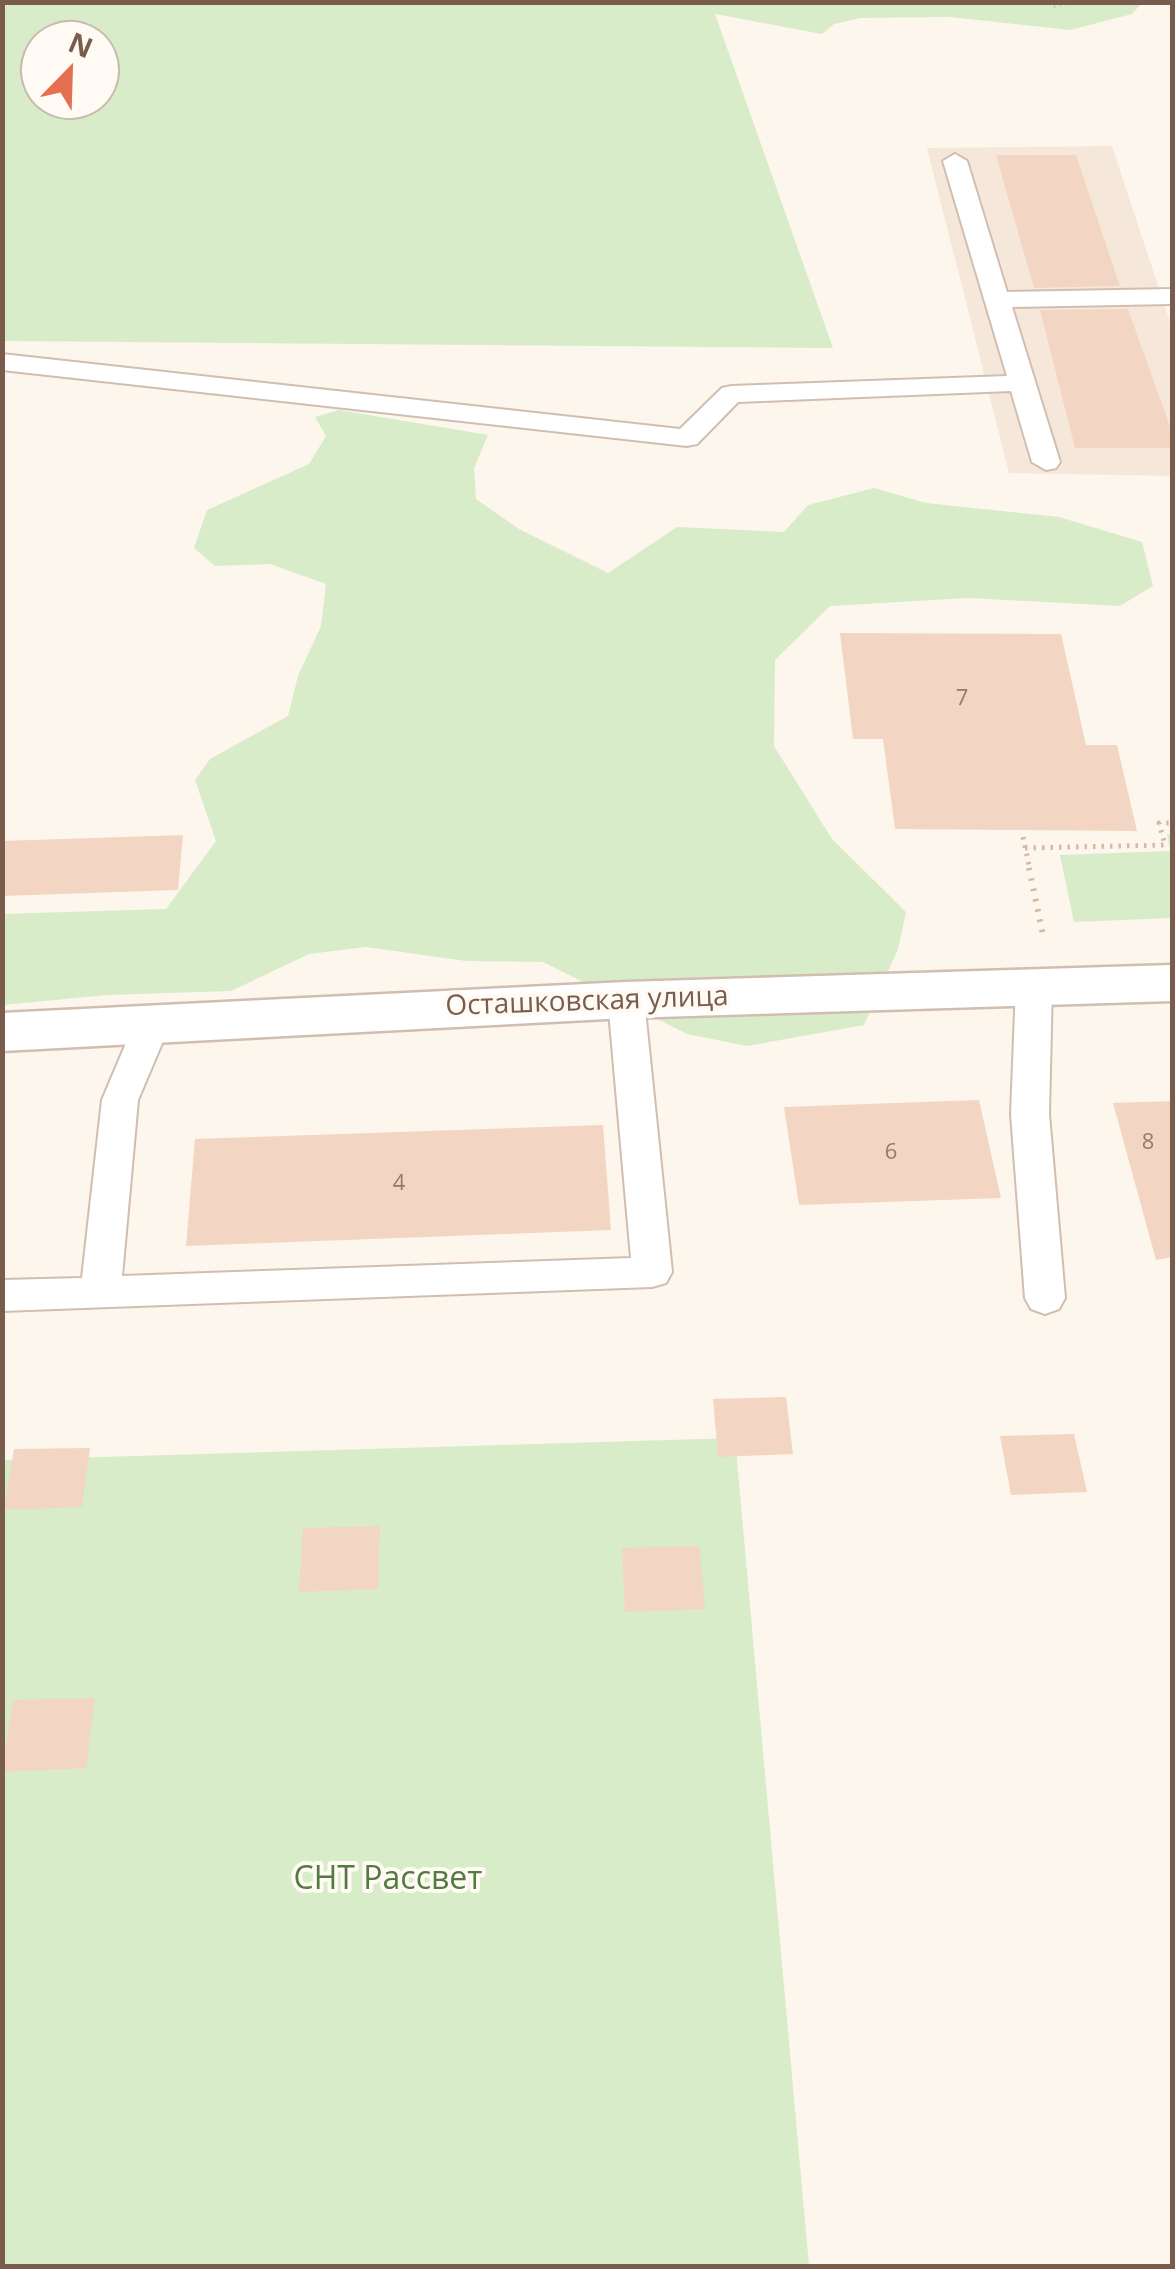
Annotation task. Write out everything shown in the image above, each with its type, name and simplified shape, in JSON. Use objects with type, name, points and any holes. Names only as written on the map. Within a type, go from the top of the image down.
[{"type":"street","name":"Осташковская улица","points":[[2,1032],[626,1000],[1172,984]]},
{"type":"lane","points":[[955,161],[1046,462]]},
{"type":"lane","points":[[997,300],[1172,296]]},
{"type":"lane","points":[[2,362],[687,438],[731,394],[1022,384]]},
{"type":"lane","points":[[1044,985],[1030,1114],[1045,1298]]},
{"type":"lane","points":[[2,1296],[652,1272],[626,1000]]},
{"type":"lane","points":[[100,1293],[120,1100],[153,1022]]},
{"type":"path","points":[[1054,6],[1078,2]]},
{"type":"path","points":[[1025,848],[1165,845],[1159,823],[1172,824]]},
{"type":"path","points":[[1022,837],[1044,985]]},
{"type":"shaded area","points":[[1112,146],[1172,328],[1172,476],[1009,473],[927,148]]},
{"type":"green space","points":[[3,2],[1142,2],[1132,14],[1070,30],[950,17],[860,18],[834,24],[822,34],[715,14],[833,348],[3,341]]},
{"type":"green space","points":[[339,410],[488,435],[474,468],[476,499],[519,529],[608,573],[677,527],[784,532],[808,505],[874,488],[926,503],[1059,517],[1142,542],[1153,586],[1120,606],[968,598],[830,606],[775,660],[774,746],[832,839],[906,912],[898,949],[864,1025],[747,1046],[687,1034],[543,962],[466,961],[366,947],[309,954],[231,991],[107,995],[3,1005],[2,914],[166,909],[216,841],[195,780],[210,759],[288,716],[298,676],[321,626],[326,584],[270,564],[215,566],[194,548],[207,510],[309,464],[326,436],[315,417]]},
{"type":"green space","points":[[1167,834],[1172,834],[1172,918],[1074,922],[1060,855],[1170,851]]},
{"type":"green space","name":"СНТ Рассвет","points":[[735,1438],[809,2266],[3,2266],[2,1460]]},
{"type":"building","points":[[996,155],[1076,155],[1120,286],[1034,288]]},
{"type":"building","points":[[1128,309],[1172,432],[1172,448],[1075,448],[1040,310]]},
{"type":"building","points":[[840,633],[1061,634],[1086,745],[1117,745],[1137,831],[895,829],[883,739],[853,739]]},
{"type":"building","points":[[183,835],[178,890],[2,896],[2,841]]},
{"type":"building","points":[[979,1100],[1001,1198],[799,1205],[784,1107]]},
{"type":"building","points":[[1172,1101],[1172,1257],[1156,1260],[1113,1103]]},
{"type":"building","points":[[603,1125],[611,1230],[186,1246],[195,1139]]},
{"type":"building","points":[[786,1397],[793,1454],[718,1457],[713,1399]]},
{"type":"building","points":[[1074,1434],[1087,1492],[1011,1495],[1000,1436]]},
{"type":"building","points":[[90,1448],[82,1507],[4,1510],[14,1449]]},
{"type":"building","points":[[380,1526],[378,1589],[299,1592],[303,1528]]},
{"type":"building","points":[[699,1546],[705,1609],[625,1612],[622,1548]]},
{"type":"building","points":[[95,1698],[86,1768],[2,1772],[13,1700]]}]
